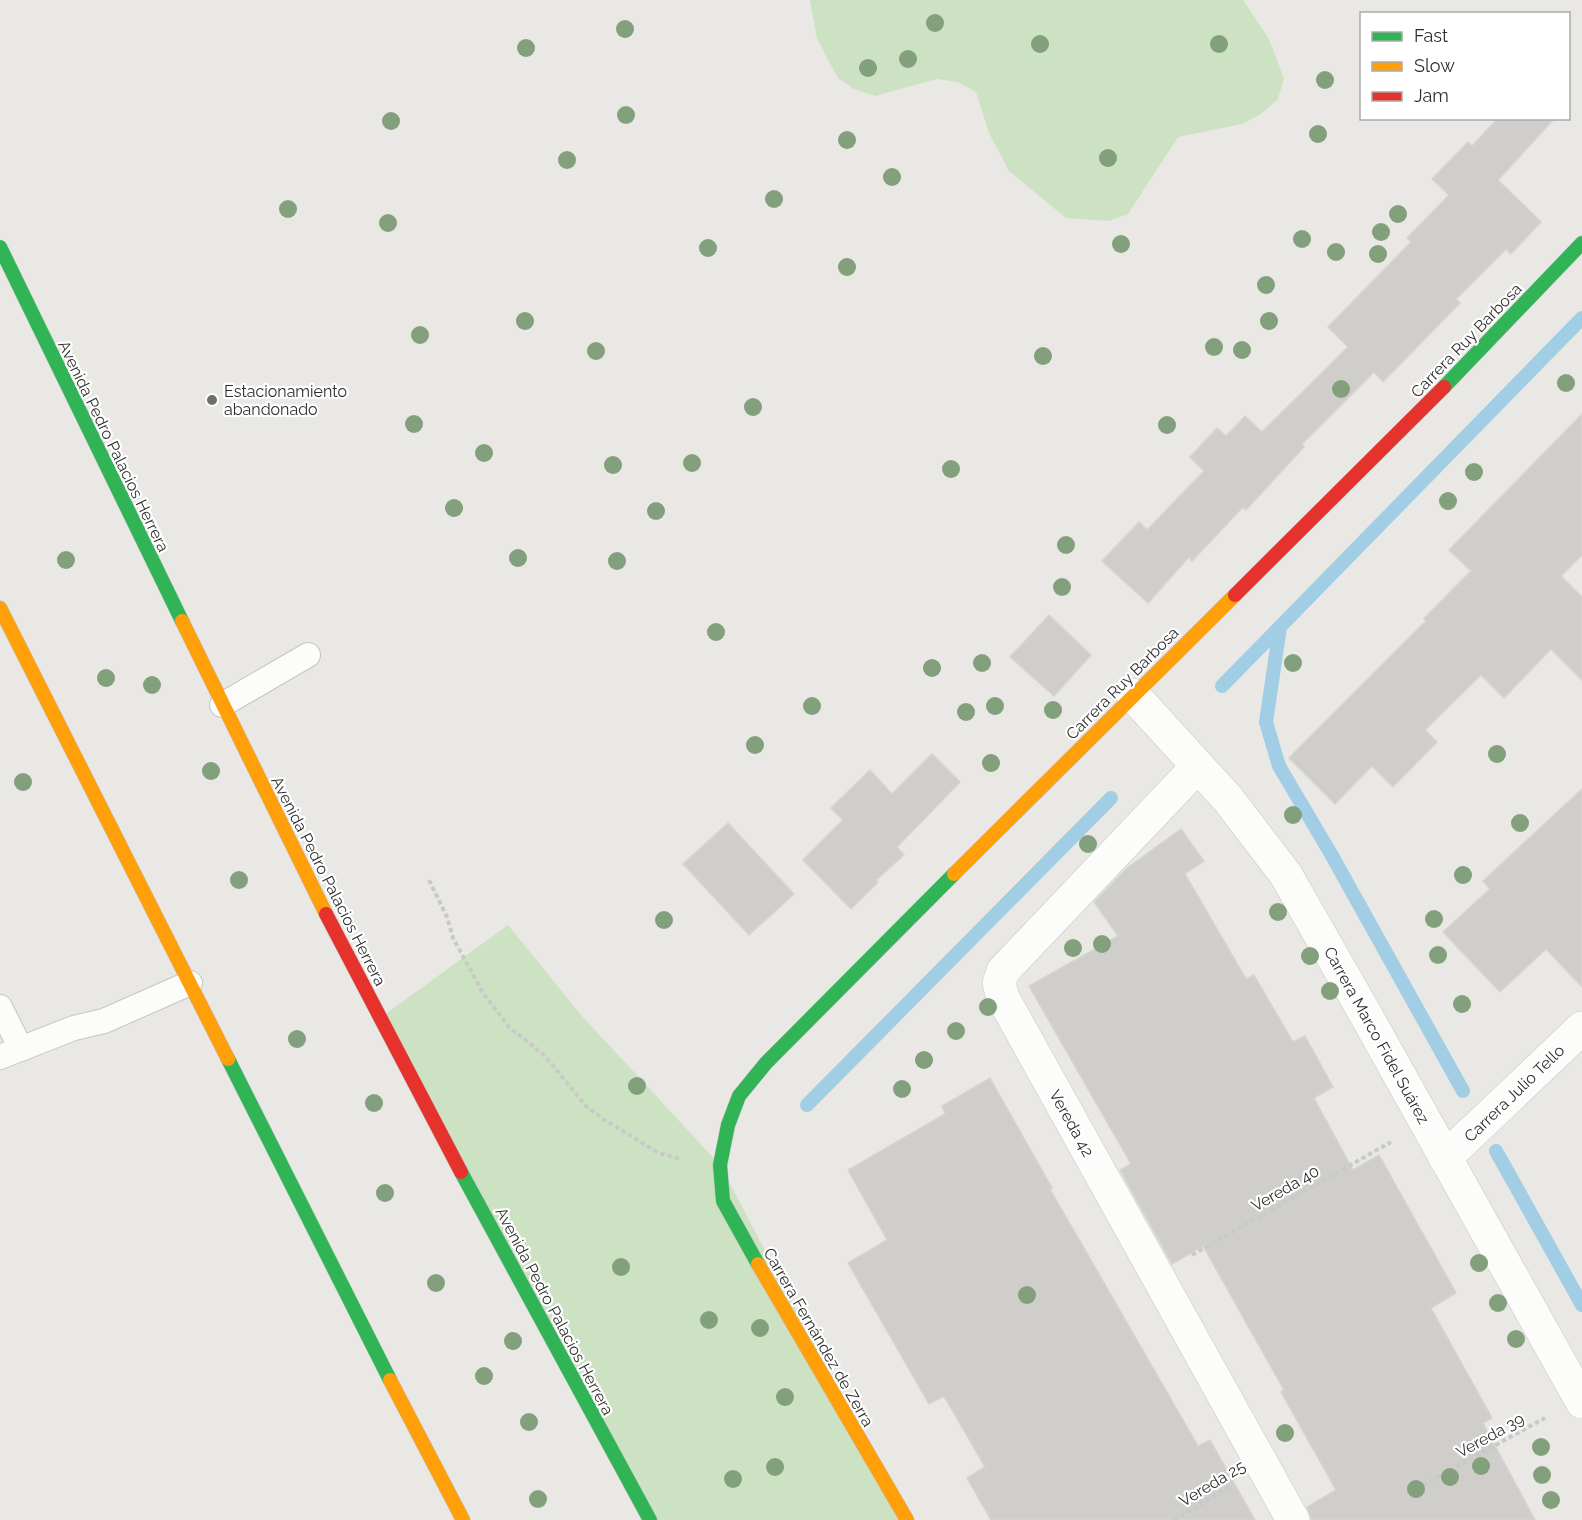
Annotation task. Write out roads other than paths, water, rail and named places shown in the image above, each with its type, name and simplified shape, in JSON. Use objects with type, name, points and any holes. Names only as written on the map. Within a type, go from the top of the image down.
[{"type":"main road","name":"Carrera Ruy Barbosa","points":[[720,1166],[728,1125],[739,1096],[766,1063],[1133,695],[1432,400],[1582,243]]},
{"type":"main road","name":"Avenida Pedro Palacios Herrera","points":[[0,247],[316,897],[465,1181],[650,1520]]},
{"type":"main road","points":[[0,608],[439,1477],[463,1520]]},
{"type":"main road","name":"Carrera Fernández de Zerra","points":[[720,1166],[723,1201],[907,1520]]},
{"type":"street","name":"Carrera Marco Fidel Suárez","points":[[1133,695],[1228,799],[1286,875],[1581,1400]]},
{"type":"street","name":"Vereda 42","points":[[1198,766],[1003,971],[999,983],[1003,998],[1293,1520]]},
{"type":"street","name":"Carrera Julio Tello","points":[[1445,1158],[1582,1028]]},
{"type":"lane","points":[[222,705],[308,655]]},
{"type":"lane","points":[[0,1007],[10,1053],[74,1028],[104,1021],[190,983]]},
{"type":"waterway","points":[[1222,686],[1582,318]]},
{"type":"waterway","points":[[1280,627],[1266,722],[1279,766],[1331,854],[1463,1091]]},
{"type":"waterway","points":[[807,1105],[1111,798]]},
{"type":"waterway","points":[[1496,1151],[1582,1305]]},
{"type":"place","name":"Estacionamiento abandonado","points":[[212,400]]}]
